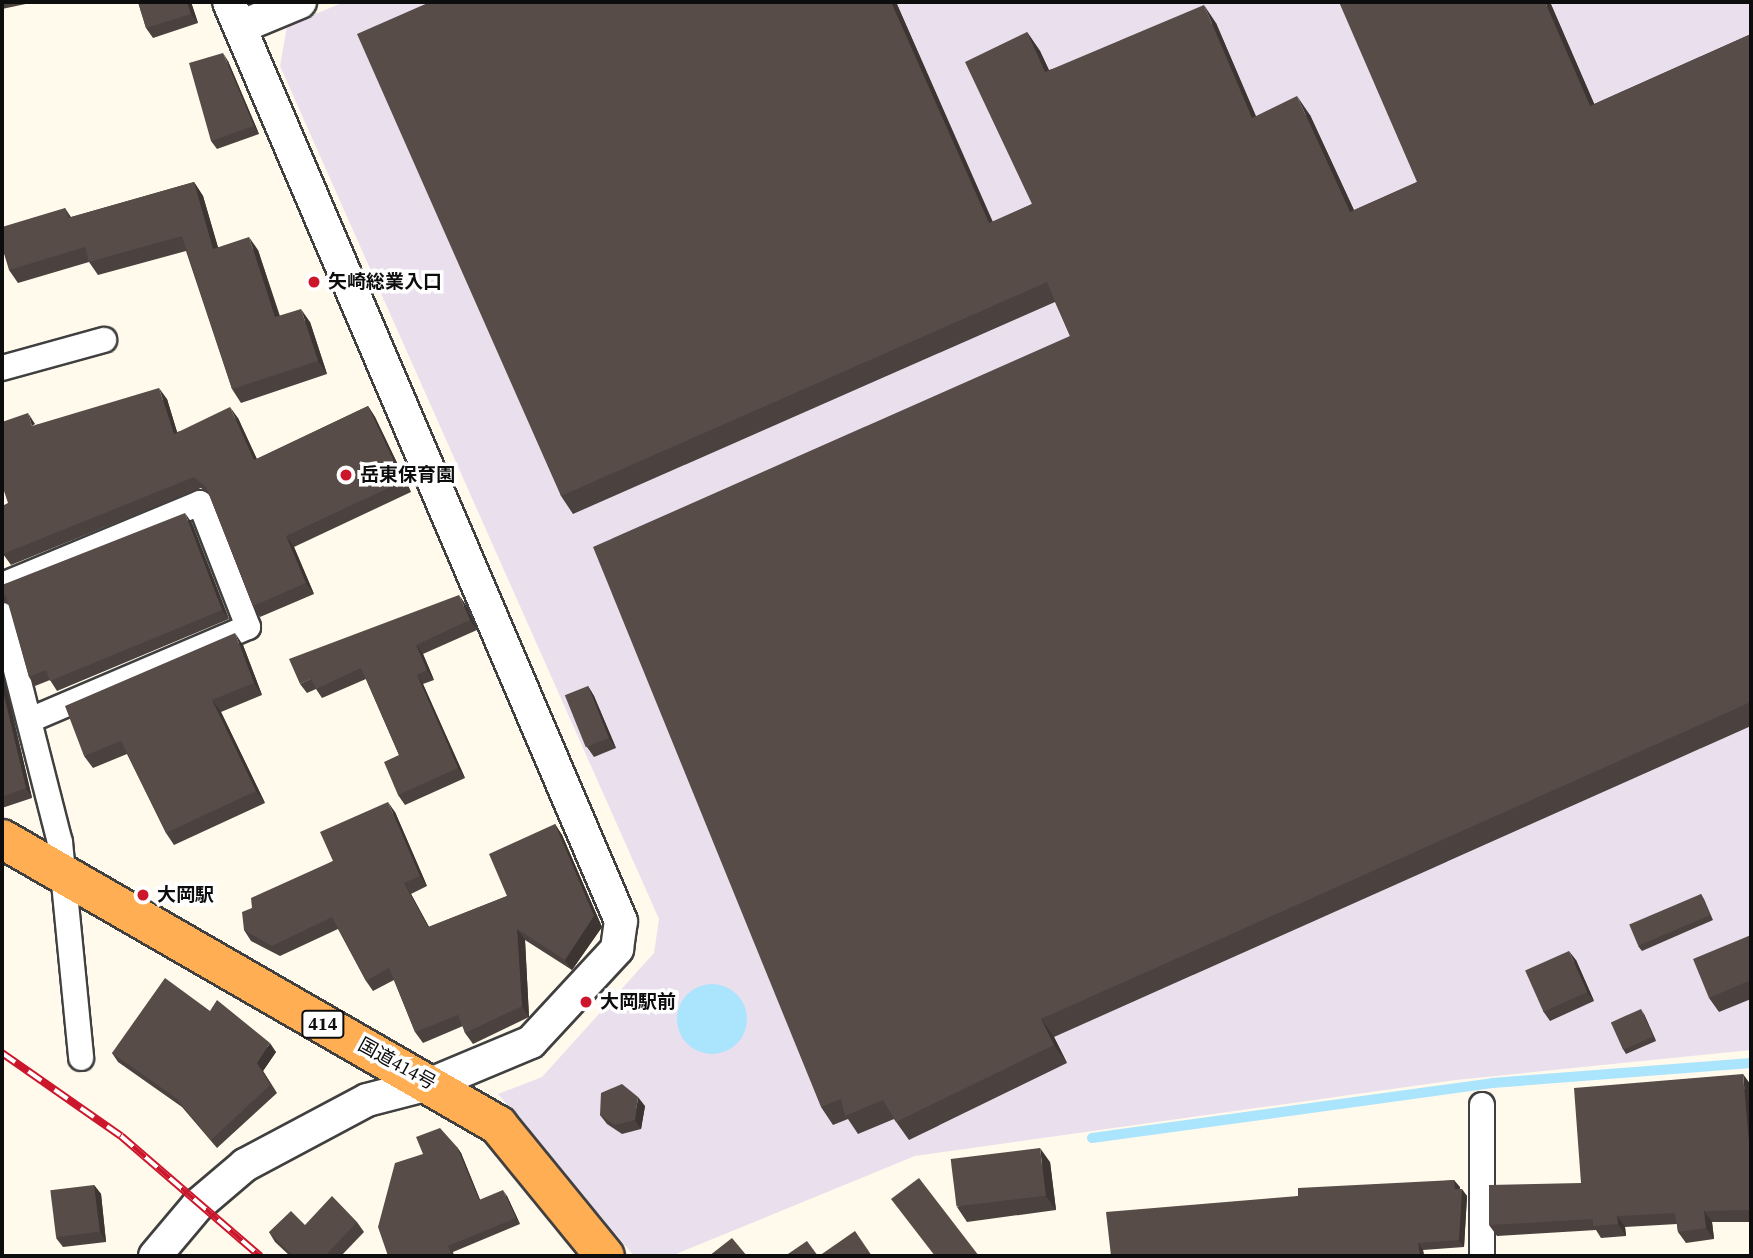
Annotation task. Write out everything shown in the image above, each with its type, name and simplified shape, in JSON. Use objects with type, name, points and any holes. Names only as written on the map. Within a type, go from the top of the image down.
[{"type":"highway","name":"国道414号","points":[[2,839],[433,1083],[498,1125],[604,1256]]},
{"type":"street","points":[[155,1256],[198,1205],[245,1165],[367,1100],[433,1083],[531,1042],[617,949],[621,921],[234,15],[300,2]]},
{"type":"street","points":[[2,368],[104,340]]},
{"type":"street","points":[[2,585],[200,503],[248,627],[30,720]]},
{"type":"street","points":[[2,615],[60,842],[60,871],[81,1058]]},
{"type":"street","points":[[1482,1105],[1482,1256]]},
{"type":"shaded area","points":[[344,2],[1751,2],[1751,1050],[1456,1080],[915,1156],[671,1256],[634,1256],[498,1094],[542,1077],[654,953],[659,919],[280,66],[287,26]]},
{"type":"water","points":[[712,984],[737,994],[747,1019],[737,1044],[712,1054],[687,1044],[677,1019],[687,994]]},
{"type":"building","points":[[138,2],[187,2],[191,14],[146,28]]},
{"type":"building","points":[[430,2],[891,2],[989,223],[1032,204],[965,62],[1027,32],[1045,72],[1204,5],[1252,118],[1297,96],[1350,212],[1417,182],[1339,2],[1545,2],[1590,106],[1751,34],[1751,702],[1041,1019],[1054,1045],[896,1122],[883,1100],[845,1116],[841,1099],[821,1107],[593,547],[1070,336],[1047,282],[561,496],[357,34]]},
{"type":"building","points":[[223,53],[254,126],[211,141],[189,63]]},
{"type":"building","points":[[194,182],[213,249],[249,237],[275,317],[301,309],[318,361],[232,389],[182,236],[89,262],[85,247],[9,270],[2,247],[2,227],[65,208],[68,218]]},
{"type":"building","points":[[159,388],[174,434],[230,407],[254,460],[368,406],[403,481],[286,536],[306,583],[253,606],[206,487],[194,477],[3,554],[2,506],[8,503],[2,485],[2,422],[28,413],[32,426]]},
{"type":"building","points":[[185,513],[222,610],[50,681],[46,670],[29,677],[6,596],[2,594],[2,585]]},
{"type":"building","points":[[459,595],[470,620],[416,645],[427,670],[417,675],[458,768],[398,795],[384,762],[399,755],[361,668],[316,689],[311,679],[300,684],[289,659]]},
{"type":"building","points":[[235,633],[254,683],[212,700],[256,791],[166,833],[121,741],[84,756],[65,706]]},
{"type":"building","points":[[588,686],[609,738],[586,747],[565,695]]},
{"type":"building","points":[[2,687],[26,788],[2,797]]},
{"type":"building","points":[[388,802],[420,876],[404,883],[428,927],[507,896],[489,854],[555,824],[594,916],[565,960],[517,929],[522,1006],[465,1033],[458,1015],[415,1032],[389,968],[366,981],[332,917],[272,946],[244,930],[242,912],[252,908],[251,898],[333,861],[320,832]]},
{"type":"building","points":[[1701,894],[1710,915],[1638,946],[1629,924]]},
{"type":"building","points":[[1751,935],[1751,980],[1709,998],[1693,959]]},
{"type":"building","points":[[1569,951],[1587,992],[1543,1012],[1525,971]]},
{"type":"building","points":[[165,978],[210,1011],[217,1000],[270,1043],[257,1063],[270,1085],[211,1140],[176,1098],[112,1053]]},
{"type":"building","points":[[1641,1009],[1653,1036],[1623,1050],[1611,1022]]},
{"type":"building","points":[[1743,1074],[1751,1166],[1751,1210],[1704,1211],[1706,1228],[1678,1232],[1675,1213],[1617,1216],[1618,1224],[1593,1226],[1593,1219],[1489,1225],[1489,1185],[1581,1183],[1574,1088]]},
{"type":"building","points":[[622,1084],[638,1097],[635,1120],[615,1125],[600,1115],[601,1093]]},
{"type":"building","points":[[440,1128],[457,1147],[479,1200],[503,1190],[516,1218],[448,1246],[452,1256],[388,1256],[378,1227],[395,1163],[423,1154],[416,1137]]},
{"type":"building","points":[[1040,1148],[1046,1196],[957,1207],[951,1159]]},
{"type":"building","points":[[919,1178],[979,1256],[935,1256],[891,1199]]},
{"type":"building","points":[[1454,1180],[1455,1189],[1462,1189],[1459,1240],[1418,1243],[1420,1256],[1111,1256],[1106,1212],[1298,1196],[1298,1188]]},
{"type":"building","points":[[94,1185],[100,1232],[56,1237],[50,1190]]},
{"type":"building","points":[[332,1196],[357,1222],[325,1256],[293,1256],[269,1232],[291,1211],[305,1225]]},
{"type":"building","points":[[855,1231],[872,1256],[819,1256]]},
{"type":"building","points":[[732,1238],[747,1256],[709,1256]]},
{"type":"building","points":[[807,1241],[818,1256],[785,1256]]},
{"type":"waterway","points":[[1092,1138],[1492,1083],[1751,1063]]},
{"type":"railway","points":[[2,1053],[121,1136],[260,1256]]},
{"type":"place","name":"矢崎総業入口","points":[[314,282]]},
{"type":"place","name":"岳東保育園","points":[[346,475]]},
{"type":"place","name":"大岡駅","points":[[143,895]]},
{"type":"place","name":"大岡駅前","points":[[586,1002]]}]
